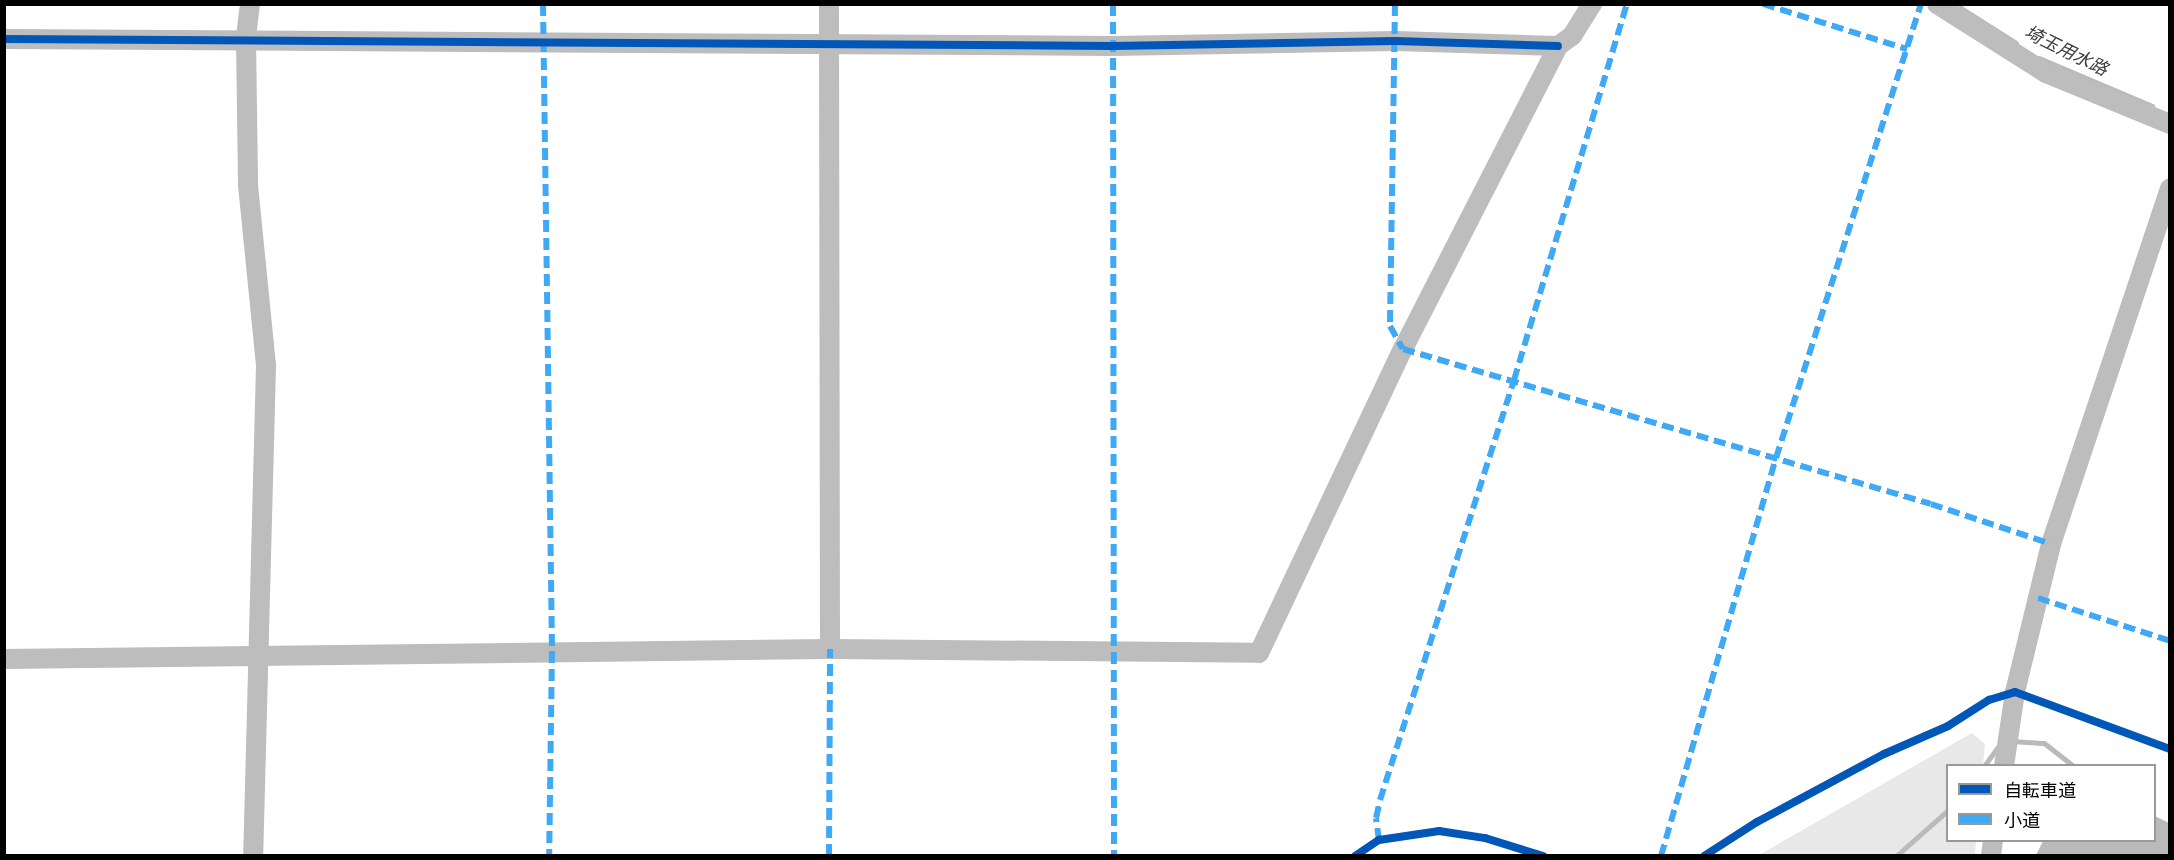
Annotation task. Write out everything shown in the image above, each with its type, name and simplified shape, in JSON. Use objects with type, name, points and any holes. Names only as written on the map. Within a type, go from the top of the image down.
[{"type":"street","points":[[250,4],[246,39],[248,185],[266,366],[261,657],[253,855]]},
{"type":"street","points":[[830,4],[830,649]]},
{"type":"street","points":[[4,659],[830,649],[1259,653],[1402,349],[1558,46],[1572,36],[1592,4]]},
{"type":"street","points":[[1937,4],[2046,73],[2169,124]]},
{"type":"street","points":[[4,39],[1113,46],[1395,41],[1558,46]]},
{"type":"street","points":[[2004,764],[2011,719],[2051,544],[2169,188]]},
{"type":"shaded area","points":[[1972,733],[1985,744],[1983,764],[1946,764],[1946,842],[1976,842],[1975,855],[1759,855]]},
{"type":"shaded area","points":[[2156,816],[2169,823],[2169,855],[2036,855],[2042,842],[2156,842]]},
{"type":"waterway","name":"埼玉用水路","points":[[1961,8],[2016,43]]},
{"type":"waterway","name":"埼玉用水路","points":[[2039,58],[2152,106]]},
{"type":"waterway","points":[[2012,741],[2044,743],[2070,764]]},
{"type":"waterway","points":[[1985,764],[2001,743]]},
{"type":"waterway","points":[[1896,856],[1946,812]]},
{"type":"marked path","points":[[543,4],[552,651],[549,856]]},
{"type":"marked path","points":[[1113,4],[1114,856]]},
{"type":"marked path","points":[[1395,4],[1390,326],[1403,349],[1931,504],[2051,544]]},
{"type":"marked path","points":[[1379,840],[1376,818],[1380,800],[1514,380],[1627,4]]},
{"type":"marked path","points":[[1763,4],[1907,49]]},
{"type":"marked path","points":[[1661,856],[1776,458],[1921,4]]},
{"type":"marked path","points":[[2038,598],[2170,641]]},
{"type":"marked path","points":[[829,856],[830,649]]},
{"type":"cycle path","points":[[4,39],[1113,46],[1395,41],[1558,46]]},
{"type":"cycle path","points":[[1704,856],[1757,822],[1884,754],[1948,726],[1989,700],[2015,692],[2170,749]]},
{"type":"cycle path","points":[[1355,856],[1379,840],[1439,831],[1485,838],[1543,856]]}]
